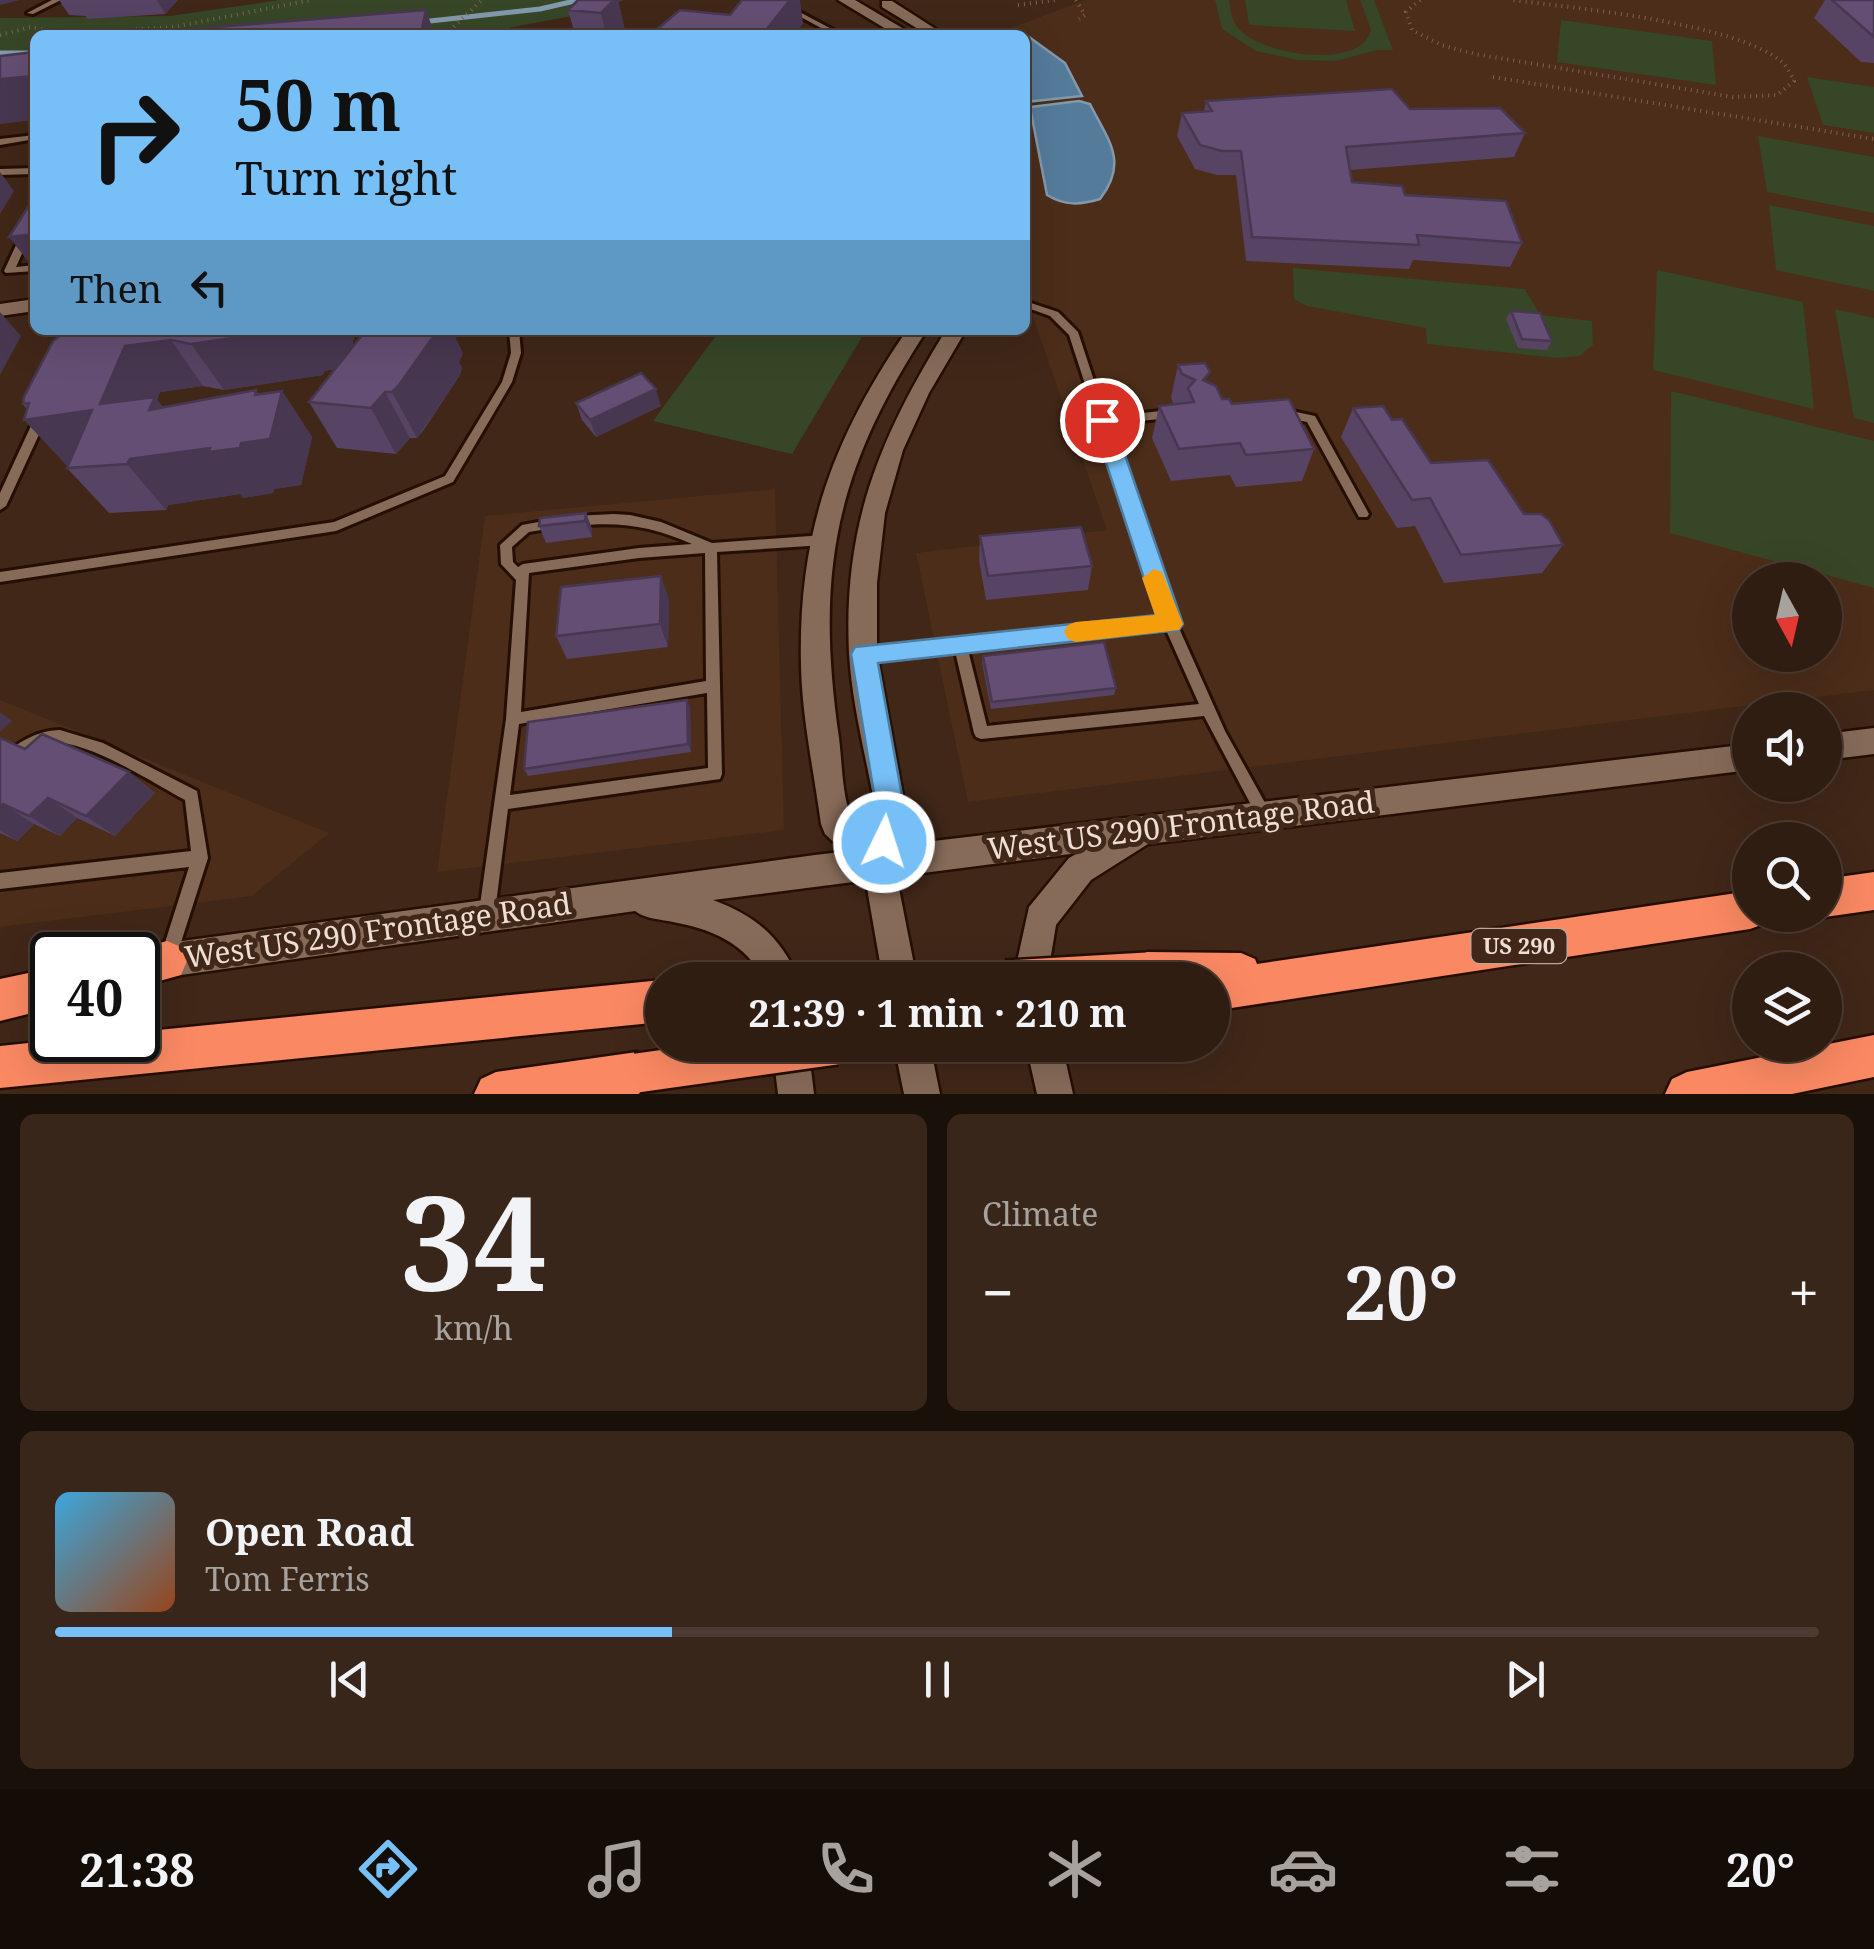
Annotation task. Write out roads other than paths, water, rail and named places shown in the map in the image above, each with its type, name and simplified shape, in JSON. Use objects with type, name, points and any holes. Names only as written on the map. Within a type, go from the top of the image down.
[{"type":"highway","points":[[1842,896],[1874,891]]},
{"type":"highway","name":"US 290","points":[[1230,988],[1732,913]]},
{"type":"highway","points":[[1230,973],[1320,974]]},
{"type":"highway","points":[[0,1000],[30,993]]},
{"type":"highway","points":[[0,1067],[645,1002]]},
{"type":"highway","points":[[1687,1094],[1874,1056]]},
{"type":"highway","points":[[496,1094],[715,1062]]},
{"type":"street","points":[[844,0],[898,30]]},
{"type":"street","points":[[880,0],[930,30]]},
{"type":"street","points":[[0,310],[30,306]]},
{"type":"street","points":[[878,863],[836,824],[815,669],[816,608],[829,507],[858,425],[914,335]]},
{"type":"street","points":[[897,962],[878,863],[892,818],[864,654],[867,547],[882,479],[904,420],[953,335]]},
{"type":"street","points":[[1842,746],[1874,741]]},
{"type":"street","name":"West US 290 Frontage Road","points":[[160,962],[878,863],[1732,759]]},
{"type":"street","points":[[1033,962],[1042,918],[1080,868],[1144,832]]},
{"type":"street","points":[[618,899],[693,908],[722,918],[744,930],[767,950],[773,962]]},
{"type":"street","points":[[0,981],[30,978]]},
{"type":"street","points":[[792,1062],[796,1094]]},
{"type":"street","points":[[915,1062],[922,1094]]},
{"type":"street","points":[[1048,1062],[1055,1094]]},
{"type":"lane","points":[[31,12],[58,0]]},
{"type":"lane","points":[[772,7],[798,10],[831,30]]},
{"type":"lane","points":[[0,142],[30,138]]},
{"type":"lane","points":[[0,172],[30,171]]},
{"type":"lane","points":[[30,226],[9,272],[30,269]]},
{"type":"lane","points":[[1030,306],[1054,314],[1069,326],[1170,624],[1208,709],[1265,817]]},
{"type":"lane","points":[[0,577],[336,526],[449,479],[507,382],[516,353],[514,335]]},
{"type":"lane","points":[[0,506],[48,405]]},
{"type":"lane","points":[[1274,411],[1311,419],[1363,514]]},
{"type":"lane","points":[[1102,420],[1177,414]]},
{"type":"lane","points":[[522,578],[507,564],[506,545],[526,528],[628,518],[650,520],[711,548]]},
{"type":"lane","points":[[486,916],[503,804],[523,569],[640,553],[824,540]]},
{"type":"lane","points":[[503,804],[714,774],[711,548]]},
{"type":"lane","points":[[864,654],[1170,624]]},
{"type":"lane","points":[[960,645],[981,733],[1208,709]]},
{"type":"lane","points":[[512,718],[713,686]]},
{"type":"lane","points":[[0,767],[28,744],[48,736],[78,740],[192,796],[200,858],[184,916],[160,947]]},
{"type":"lane","points":[[0,881],[200,858]]},
{"type":"water","points":[[1030,38],[1065,63],[1082,96],[1030,101]]},
{"type":"water","points":[[1079,101],[1090,104],[1109,140],[1114,162],[1109,186],[1100,199],[1073,203],[1047,195],[1030,107]]},
{"type":"waterway","points":[[421,22],[540,9],[579,0]]},
{"type":"waterway","points":[[0,53],[30,53]]}]
